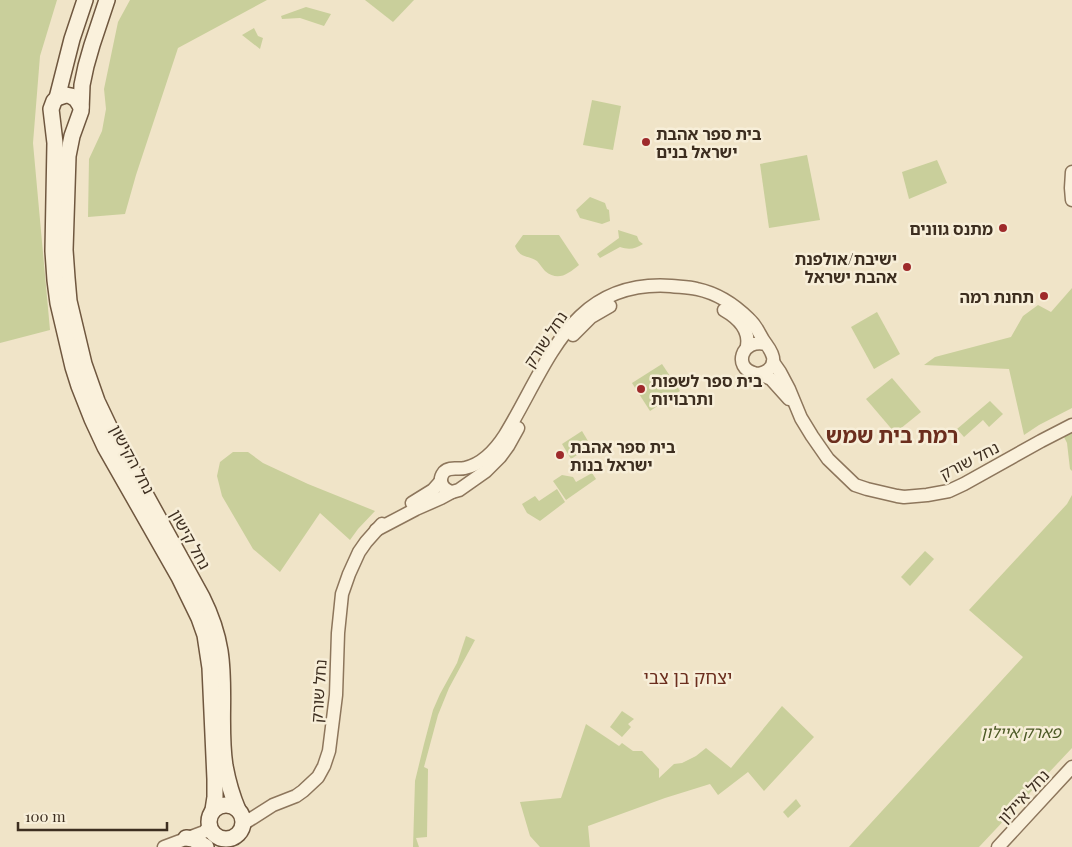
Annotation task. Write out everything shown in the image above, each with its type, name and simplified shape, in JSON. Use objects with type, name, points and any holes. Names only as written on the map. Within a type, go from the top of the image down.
[{"type":"main road","points":[[85,0],[72,40],[57,98],[52,105],[51,113],[53,118],[60,124],[74,122],[79,113],[86,66],[107,0]]},
{"type":"main road","points":[[57,98],[66,95],[71,96],[79,102],[79,113]]},
{"type":"main road","name":"נחל הקישון","points":[[51,113],[55,143],[54,260],[57,295],[62,320],[77,380],[92,419],[105,447],[183,585],[205,635],[210,668],[215,779],[213,810]]},
{"type":"main road","name":"נחל קישון","points":[[79,113],[68,156],[65,250],[68,286],[75,326],[90,382],[105,418],[189,571],[210,614],[216,632],[222,668],[225,765],[240,819]]},
{"type":"main road","points":[[212,839],[209,820],[213,810],[225,805],[232,806],[240,819],[238,847]]},
{"type":"main road","points":[[186,838],[199,842],[212,839],[228,839],[234,836],[240,819]]},
{"type":"street","points":[[1072,172],[1072,200]]},
{"type":"street","name":"נחל שורק","points":[[456,469],[471,467],[493,451],[515,418],[544,364],[568,328],[586,310],[617,292],[641,287],[661,286],[696,289],[712,294],[730,303],[746,315],[756,326],[766,344]]},
{"type":"street","name":"נחל שורק","points":[[376,530],[457,490],[486,471],[508,446],[551,368],[570,339],[580,327],[604,308],[621,300],[642,294],[680,293],[709,302],[735,318],[747,334],[747,346]]},
{"type":"street","points":[[752,343],[766,344],[772,352],[773,362],[768,370],[760,374],[748,371],[743,364],[742,357],[747,346],[752,343]]},
{"type":"street","name":"נחל שורק","points":[[773,362],[790,389],[796,406],[824,454],[855,485],[897,496],[927,495],[949,491],[1072,425]]},
{"type":"street","name":"נחל שורק","points":[[760,374],[771,379],[796,406]]},
{"type":"street","points":[[449,469],[456,469],[464,476],[464,482],[457,490],[445,489],[441,481],[442,474],[449,469]]},
{"type":"street","name":"נחל שורק","points":[[240,819],[296,796],[318,777],[329,751],[336,695],[338,633],[342,594],[348,574],[359,552],[376,530],[394,513],[426,495],[441,481]]},
{"type":"street","name":"נחל איילון","points":[[998,847],[1072,768]]},
{"type":"street","name":"נחל איילון","points":[[1009,847],[1072,780]]},
{"type":"street","points":[[164,847],[186,838]]},
{"type":"green space","points":[[0,0],[57,0],[40,56],[33,143],[50,330],[0,343]]},
{"type":"green space","points":[[130,0],[267,0],[178,48],[125,214],[88,217],[89,159],[102,131],[106,109],[104,89],[118,22]]},
{"type":"green space","points":[[365,0],[414,0],[393,22]]},
{"type":"green space","points":[[306,7],[331,14],[324,26],[300,18],[282,19],[281,16]]},
{"type":"green space","points":[[254,28],[258,36],[263,38],[260,49],[242,35]]},
{"type":"green space","points":[[592,100],[621,106],[613,150],[583,145]]},
{"type":"green space","points":[[807,155],[820,220],[769,228],[760,164]]},
{"type":"green space","points":[[937,160],[947,183],[909,199],[902,172]]},
{"type":"green space","points":[[590,197],[605,203],[609,210],[610,221],[602,224],[580,218],[576,210]]},
{"type":"green space","points":[[618,230],[637,236],[643,244],[632,248],[620,247],[600,258],[597,254],[619,238]]},
{"type":"green space","points":[[523,235],[559,235],[579,265],[563,276],[550,274],[537,261],[519,253],[515,246]]},
{"type":"green space","points":[[1072,288],[1072,408],[1024,435],[1009,369],[924,365],[935,357],[1011,337],[1023,316],[1038,305],[1051,312]]},
{"type":"green space","points":[[877,312],[900,354],[874,369],[851,327]]},
{"type":"green space","points":[[662,364],[680,391],[650,411],[632,383]]},
{"type":"green space","points":[[892,378],[921,412],[895,433],[866,399]]},
{"type":"green space","points":[[990,401],[1003,414],[989,427],[983,420],[964,437],[957,429]]},
{"type":"green space","points":[[582,431],[591,446],[571,459],[562,444]]},
{"type":"green space","points":[[1072,431],[1072,471],[1070,469],[1067,443],[1063,435]]},
{"type":"green space","points":[[233,452],[248,452],[263,463],[308,484],[375,511],[350,540],[320,513],[280,572],[253,549],[222,496],[217,476],[220,462]]},
{"type":"green space","points":[[592,473],[596,479],[566,500],[553,481],[562,475],[573,477],[576,482]]},
{"type":"green space","points":[[557,489],[565,502],[540,521],[527,513],[522,504],[535,496],[539,501]]},
{"type":"green space","name":"פארק איילון","points":[[1072,495],[1072,748],[979,847],[849,847],[1023,657],[969,610],[1067,504]]},
{"type":"green space","points":[[925,551],[934,559],[910,586],[901,577]]},
{"type":"green space","points":[[466,636],[475,640],[449,688],[438,715],[424,767],[428,769],[427,837],[416,838],[419,847],[413,847],[415,781],[424,744],[433,710],[457,663]]},
{"type":"green space","points":[[782,706],[814,737],[764,791],[748,772],[718,795],[710,784],[665,798],[588,826],[590,847],[540,847],[530,836],[520,802],[561,798],[586,724],[619,746],[622,743],[633,751],[642,751],[659,769],[659,778],[674,764],[682,763],[696,756],[706,748],[731,768]]},
{"type":"green space","points":[[622,711],[634,719],[628,724],[631,727],[622,737],[610,727]]},
{"type":"green space","points":[[796,799],[801,806],[788,818],[783,812]]},
{"type":"place","name":"בית ספר אהבת ישראל בנים","points":[[646,142]]},
{"type":"place","name":"מתנס גוונים","points":[[1003,228]]},
{"type":"place","name":"ישיבת/אולפנת אהבת ישראל","points":[[907,267]]},
{"type":"place","name":"תחנת רמה","points":[[1044,296]]},
{"type":"place","name":"בית ספר לשפות ותרבויות","points":[[641,389]]},
{"type":"place","name":"בית ספר אהבת ישראל בנות","points":[[560,455]]},
{"type":"district","name":"רמת בית שמש","points":[[892,434]]},
{"type":"district","name":"יצחק בן צבי","points":[[688,677]]}]
